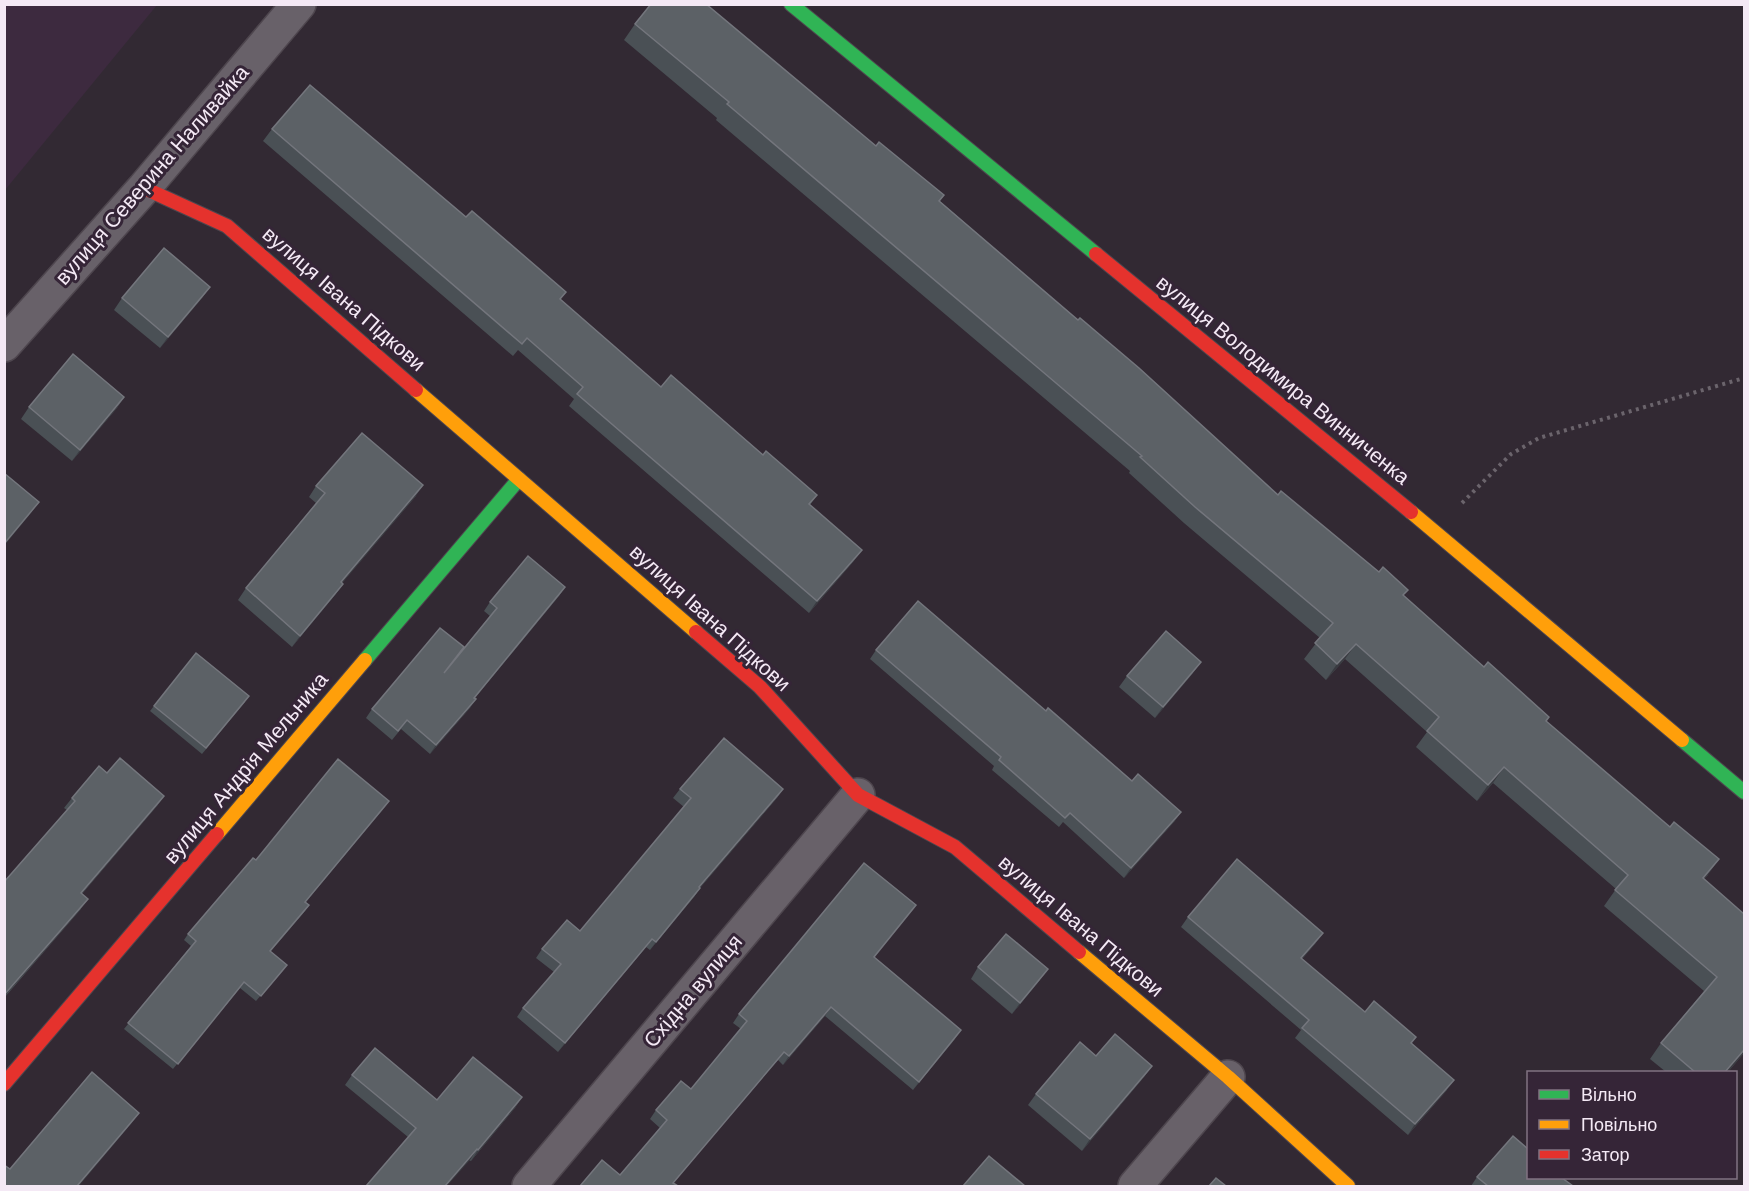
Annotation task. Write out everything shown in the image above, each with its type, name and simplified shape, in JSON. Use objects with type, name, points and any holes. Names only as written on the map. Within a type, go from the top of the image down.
[{"type":"street","name":"вулиця Северина Наливайка","points":[[4,345],[144,188],[299,4]]},
{"type":"street","name":"вулиця Володимира Винниченка","points":[[791,4],[1434,531],[1744,792]]},
{"type":"street","name":"вулиця Івана Підкови","points":[[144,188],[227,226],[760,687],[858,795],[955,847],[1228,1077],[1348,1186]]},
{"type":"street","name":"вулиця Андрія Мельника","points":[[4,1084],[519,479]]},
{"type":"street","name":"Східна вулиця","points":[[529,1186],[858,795]]},
{"type":"street","points":[[1135,1186],[1228,1077]]},
{"type":"path","points":[[1434,531],[1511,454],[1539,438],[1744,378]]},
{"type":"shaded area","points":[[4,5],[157,5],[5,190]]},
{"type":"building","points":[[651,4],[706,4],[876,146],[879,142],[944,195],[939,201],[1078,320],[1080,318],[1139,368],[1278,495],[1281,491],[1379,572],[1383,567],[1408,590],[1403,595],[1484,667],[1488,662],[1549,717],[1546,721],[1670,827],[1674,822],[1719,859],[1703,878],[1744,914],[1744,1050],[1726,1071],[1694,1071],[1661,1043],[1717,977],[1615,890],[1628,875],[1504,767],[1488,785],[1427,731],[1439,717],[1356,644],[1337,664],[1315,643],[1333,623],[1195,507],[1140,457],[1142,456],[635,24]]},
{"type":"building","points":[[310,85],[466,217],[472,211],[566,292],[560,299],[661,387],[671,375],[763,455],[766,451],[817,495],[809,504],[862,550],[817,601],[577,394],[583,387],[527,338],[522,344],[272,129]]},
{"type":"building","points":[[164,248],[210,287],[168,337],[122,298]]},
{"type":"building","points":[[73,354],[124,397],[80,450],[29,407]]},
{"type":"building","points":[[362,433],[423,485],[341,582],[343,584],[300,636],[246,588],[325,493],[316,486]]},
{"type":"building","points":[[4,473],[39,502],[4,544]]},
{"type":"building","points":[[528,556],[565,587],[474,698],[476,699],[436,745],[407,720],[398,731],[372,709],[440,628],[464,647],[444,673],[497,608],[490,602]]},
{"type":"building","points":[[918,601],[1132,781],[1138,774],[1181,812],[1131,868],[1070,813],[1065,818],[999,760],[1001,757],[876,650]]},
{"type":"building","points":[[1166,631],[1201,662],[1163,707],[1127,676]]},
{"type":"building","points":[[196,653],[249,696],[206,748],[154,706]]},
{"type":"building","points":[[724,738],[783,789],[699,887],[656,942],[652,939],[565,1043],[523,1008],[561,964],[542,949],[567,920],[580,931],[691,798],[680,789]]},
{"type":"building","points":[[120,758],[164,796],[81,893],[88,899],[4,995],[4,882],[75,801],[72,798],[99,766],[107,773]]},
{"type":"building","points":[[338,759],[389,801],[305,902],[309,905],[270,951],[287,965],[261,996],[244,982],[178,1064],[128,1023],[196,941],[188,934],[253,858],[256,860]]},
{"type":"building","points":[[1237,859],[1323,933],[1301,958],[1365,1012],[1374,1001],[1416,1037],[1411,1043],[1454,1080],[1415,1124],[1302,1028],[1309,1020],[1188,917]]},
{"type":"building","points":[[864,863],[916,905],[874,957],[961,1030],[919,1082],[831,1007],[789,1056],[784,1052],[673,1183],[678,1186],[580,1186],[602,1160],[620,1175],[667,1120],[656,1110],[681,1081],[691,1089],[747,1021],[739,1014]]},
{"type":"building","points":[[1006,934],[1048,969],[1020,1003],[978,967]]},
{"type":"building","points":[[1115,1034],[1152,1066],[1090,1139],[1036,1094],[1080,1042],[1096,1056]]},
{"type":"building","points":[[375,1048],[437,1100],[473,1057],[522,1097],[445,1186],[366,1186],[416,1128],[352,1075]]},
{"type":"building","points":[[92,1072],[139,1113],[77,1186],[4,1186],[4,1165],[10,1169]]},
{"type":"building","points":[[1513,1136],[1527,1148],[1527,1179],[1563,1179],[1573,1186],[1488,1186],[1477,1177]]},
{"type":"building","points":[[989,1156],[1025,1186],[963,1186]]},
{"type":"building","points":[[1216,1178],[1226,1186],[1209,1186]]},
{"type":"traffic: fast","points":[[791,4],[1096,254]]},
{"type":"traffic: fast","points":[[365,660],[519,479]]},
{"type":"traffic: fast","points":[[1682,740],[1744,792]]},
{"type":"traffic: slow","points":[[416,390],[696,632]]},
{"type":"traffic: slow","points":[[1411,512],[1682,740]]},
{"type":"traffic: slow","points":[[217,834],[365,660]]},
{"type":"traffic: slow","points":[[1079,952],[1228,1077],[1348,1186]]},
{"type":"traffic: jam","points":[[144,188],[227,226],[416,390]]},
{"type":"traffic: jam","points":[[1096,254],[1411,512]]},
{"type":"traffic: jam","points":[[696,632],[760,687],[858,795],[955,847],[1079,952]]},
{"type":"traffic: jam","points":[[4,1084],[217,834]]}]
